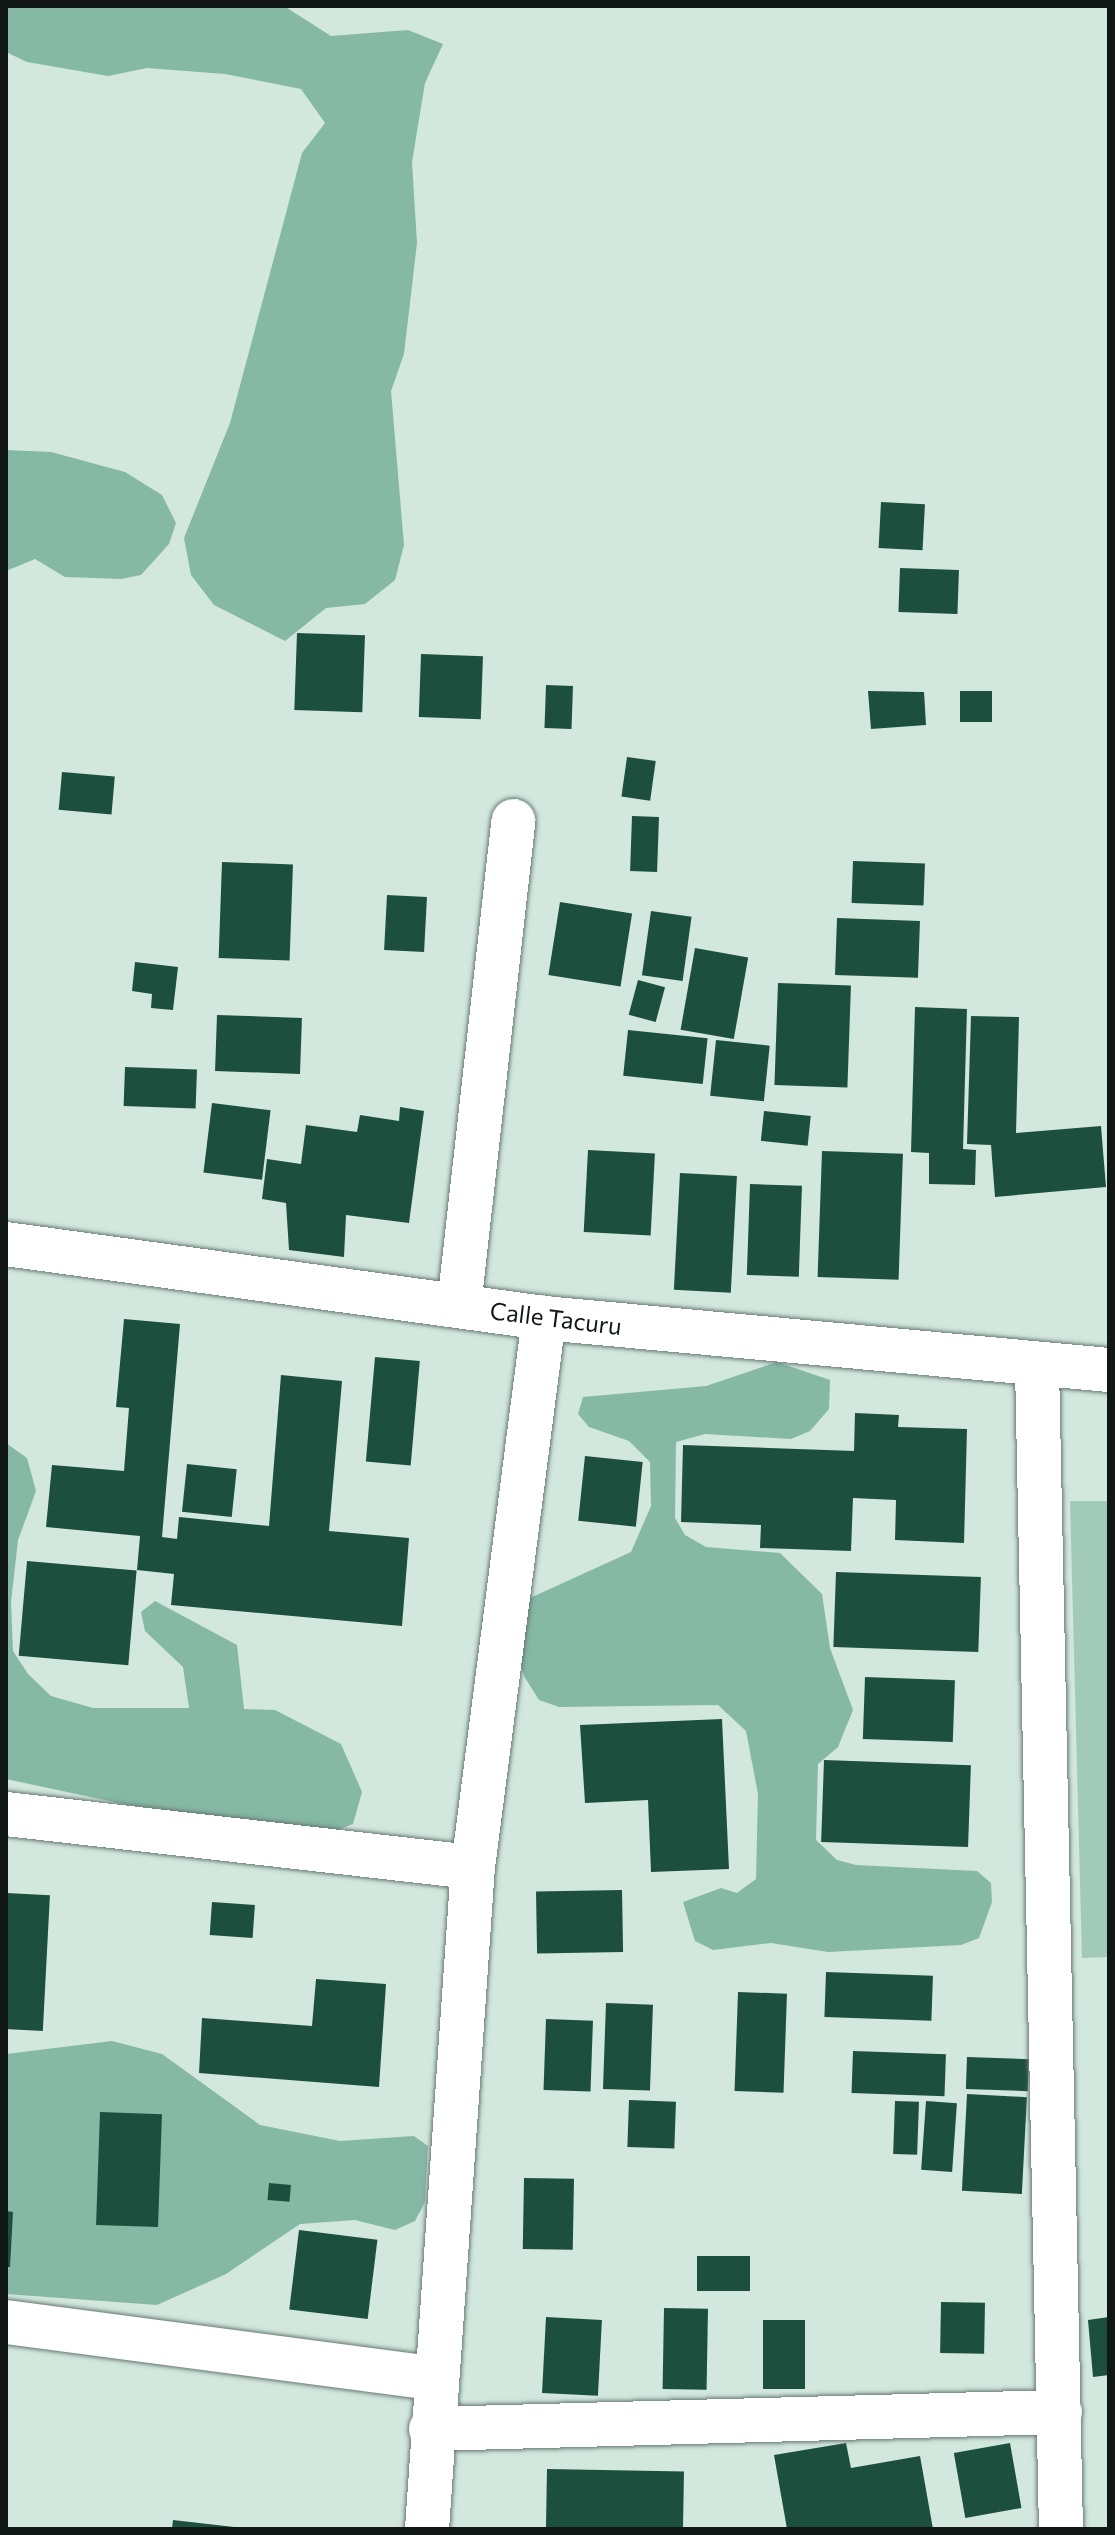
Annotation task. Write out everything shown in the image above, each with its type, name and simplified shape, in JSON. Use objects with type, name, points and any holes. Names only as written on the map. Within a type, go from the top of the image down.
[{"type":"street","points":[[459,1306],[513,821]]},
{"type":"street","name":"Calle Tacuru","points":[[6,1244],[544,1318],[1037,1366],[1109,1370]]},
{"type":"street","points":[[427,2529],[434,2378],[473,1867],[544,1318]]},
{"type":"street","points":[[1037,1366],[1061,2529]]},
{"type":"street","points":[[6,1814],[473,1867]]},
{"type":"street","points":[[6,2322],[434,2378]]},
{"type":"street","points":[[431,2429],[1060,2412]]},
{"type":"green space","points":[[6,6],[284,6],[331,36],[408,30],[443,44],[425,83],[412,162],[417,243],[404,354],[391,391],[404,545],[395,580],[365,604],[326,608],[285,641],[214,605],[191,575],[184,538],[230,423],[302,153],[325,123],[301,89],[225,74],[147,68],[108,76],[27,62],[6,52]]},
{"type":"green space","points":[[6,450],[51,452],[125,472],[162,495],[176,523],[169,544],[141,575],[121,579],[65,577],[35,559],[6,571]]},
{"type":"green space","points":[[777,1362],[830,1380],[829,1409],[810,1431],[791,1439],[705,1434],[676,1442],[675,1518],[685,1535],[706,1547],[780,1553],[822,1594],[830,1648],[853,1710],[838,1747],[818,1764],[816,1840],[837,1860],[856,1865],[977,1871],[991,1883],[992,1902],[979,1938],[961,1945],[828,1952],[771,1943],[713,1950],[695,1941],[683,1902],[721,1888],[737,1893],[756,1879],[758,1794],[746,1731],[718,1705],[559,1707],[539,1700],[524,1676],[512,1635],[530,1598],[631,1552],[651,1506],[650,1462],[629,1441],[589,1427],[578,1414],[583,1397],[706,1386]]},
{"type":"green space","points":[[6,1443],[27,1458],[36,1491],[18,1540],[11,1602],[13,1651],[28,1674],[51,1696],[93,1708],[189,1708],[183,1667],[145,1631],[141,1612],[155,1601],[237,1645],[244,1709],[275,1710],[341,1744],[362,1792],[353,1824],[329,1833],[128,1805],[6,1779]]},
{"type":"green space","points":[[1070,1501],[1109,1501],[1109,1957],[1082,1958]]},
{"type":"green space","points":[[112,2041],[162,2054],[260,2125],[340,2141],[414,2136],[428,2146],[425,2202],[415,2221],[395,2230],[355,2220],[300,2224],[226,2274],[157,2305],[6,2294],[6,2054]]},
{"type":"building","points":[[881,502],[925,504],[923,550],[879,548]]},
{"type":"building","points":[[900,568],[959,570],[957,614],[898,612]]},
{"type":"building","points":[[297,633],[365,635],[362,712],[294,710]]},
{"type":"building","points":[[421,654],[483,656],[481,719],[419,717]]},
{"type":"building","points":[[546,685],[573,686],[571,729],[544,728]]},
{"type":"building","points":[[868,691],[924,692],[926,725],[871,729]]},
{"type":"building","points":[[960,691],[992,691],[992,722],[960,722]]},
{"type":"building","points":[[627,757],[656,761],[650,801],[621,797]]},
{"type":"building","points":[[62,772],[115,777],[111,814],[59,810]]},
{"type":"building","points":[[632,816],[659,817],[657,872],[630,871]]},
{"type":"building","points":[[853,861],[925,864],[923,905],[852,903]]},
{"type":"building","points":[[222,862],[293,864],[290,960],[219,958]]},
{"type":"building","points":[[387,895],[427,897],[424,952],[384,950]]},
{"type":"building","points":[[560,902],[632,913],[621,987],[548,975]]},
{"type":"building","points":[[651,911],[692,917],[683,981],[642,975]]},
{"type":"building","points":[[837,918],[920,921],[918,978],[835,975]]},
{"type":"building","points":[[695,948],[748,957],[734,1039],[681,1030]]},
{"type":"building","points":[[135,962],[178,967],[173,1010],[151,1008],[152,994],[132,991]]},
{"type":"building","points":[[638,980],[665,987],[656,1022],[629,1015]]},
{"type":"building","points":[[778,983],[851,986],[847,1087],[774,1085]]},
{"type":"building","points":[[915,1007],[967,1009],[963,1149],[976,1150],[975,1185],[929,1184],[929,1153],[911,1152]]},
{"type":"building","points":[[217,1015],[302,1018],[300,1074],[215,1071]]},
{"type":"building","points":[[971,1016],[1019,1017],[1016,1133],[1101,1126],[1106,1187],[995,1197],[991,1145],[967,1144]]},
{"type":"building","points":[[628,1030],[708,1038],[703,1084],[623,1076]]},
{"type":"building","points":[[716,1040],[770,1046],[764,1101],[710,1096]]},
{"type":"building","points":[[125,1067],[197,1070],[196,1108],[124,1106]]},
{"type":"building","points":[[212,1103],[271,1110],[262,1180],[203,1172]]},
{"type":"building","points":[[400,1107],[424,1111],[409,1223],[346,1215],[344,1257],[289,1250],[286,1203],[262,1199],[267,1159],[301,1164],[306,1125],[357,1132],[360,1115],[399,1121]]},
{"type":"building","points":[[764,1111],[811,1116],[808,1146],[761,1141]]},
{"type":"building","points":[[588,1150],[655,1154],[651,1235],[584,1232]]},
{"type":"building","points":[[822,1151],[903,1154],[899,1280],[818,1277]]},
{"type":"building","points":[[680,1173],[737,1176],[731,1293],[674,1290]]},
{"type":"building","points":[[750,1184],[802,1186],[799,1277],[747,1275]]},
{"type":"building","points":[[124,1319],[180,1324],[162,1537],[177,1539],[179,1517],[269,1526],[281,1375],[342,1381],[329,1531],[409,1538],[402,1626],[171,1605],[174,1574],[137,1570],[140,1536],[46,1527],[52,1465],[124,1471],[129,1408],[116,1407]]},
{"type":"building","points":[[375,1357],[420,1361],[411,1466],[366,1462]]},
{"type":"building","points":[[855,1413],[899,1415],[898,1427],[967,1429],[964,1543],[895,1540],[896,1500],[853,1498],[851,1551],[760,1548],[761,1525],[681,1522],[683,1445],[854,1451]]},
{"type":"building","points":[[585,1456],[643,1462],[636,1527],[578,1521]]},
{"type":"building","points":[[187,1464],[237,1469],[232,1517],[182,1512]]},
{"type":"building","points":[[27,1561],[137,1571],[128,1665],[19,1656]]},
{"type":"building","points":[[836,1572],[981,1577],[978,1652],[833,1647]]},
{"type":"building","points":[[865,1677],[955,1680],[953,1742],[863,1739]]},
{"type":"building","points":[[722,1719],[729,1869],[651,1872],[648,1800],[585,1803],[580,1725]]},
{"type":"building","points":[[824,1760],[971,1765],[968,1847],[821,1842]]},
{"type":"building","points":[[622,1890],[623,1952],[537,1953],[536,1892]]},
{"type":"building","points":[[6,1893],[50,1895],[43,2031],[6,2029]]},
{"type":"building","points":[[212,1902],[255,1905],[253,1938],[210,1935]]},
{"type":"building","points":[[826,1972],[933,1976],[931,2021],[824,2017]]},
{"type":"building","points":[[316,1979],[386,1984],[379,2087],[199,2073],[202,2018],[312,2026]]},
{"type":"building","points":[[738,1992],[787,1994],[784,2093],[735,2091]]},
{"type":"building","points":[[606,2003],[653,2005],[650,2091],[603,2089]]},
{"type":"building","points":[[546,2019],[593,2021],[590,2092],[544,2090]]},
{"type":"building","points":[[853,2051],[946,2054],[944,2096],[852,2093]]},
{"type":"building","points":[[967,2057],[1029,2059],[1028,2091],[966,2089]]},
{"type":"building","points":[[967,2094],[1027,2097],[1022,2194],[962,2191]]},
{"type":"building","points":[[629,2100],[676,2102],[674,2149],[627,2147]]},
{"type":"building","points":[[895,2101],[919,2102],[917,2155],[893,2154]]},
{"type":"building","points":[[926,2101],[957,2103],[952,2172],[921,2170]]},
{"type":"building","points":[[100,2112],[162,2114],[158,2227],[96,2225]]},
{"type":"building","points":[[524,2178],[574,2179],[573,2250],[523,2249]]},
{"type":"building","points":[[269,2183],[291,2185],[289,2202],[268,2200]]},
{"type":"building","points":[[6,2211],[13,2212],[10,2267],[6,2267]]},
{"type":"building","points":[[299,2230],[377,2240],[368,2319],[289,2309]]},
{"type":"building","points":[[697,2256],[750,2256],[750,2291],[697,2291]]},
{"type":"building","points":[[941,2302],[985,2303],[984,2354],[940,2353]]},
{"type":"building","points":[[664,2308],[708,2309],[707,2390],[663,2389]]},
{"type":"building","points":[[546,2317],[602,2320],[598,2396],[542,2393]]},
{"type":"building","points":[[1109,2317],[1109,2375],[1093,2377],[1088,2320]]},
{"type":"building","points":[[763,2320],[805,2320],[805,2389],[763,2389]]},
{"type":"building","points":[[846,2443],[851,2468],[920,2456],[933,2529],[787,2529],[774,2455]]},
{"type":"building","points":[[1010,2443],[1021,2508],[965,2518],[954,2453]]},
{"type":"building","points":[[547,2469],[684,2471],[683,2529],[546,2529]]},
{"type":"building","points":[[173,2520],[234,2527],[234,2529],[172,2529]]}]
